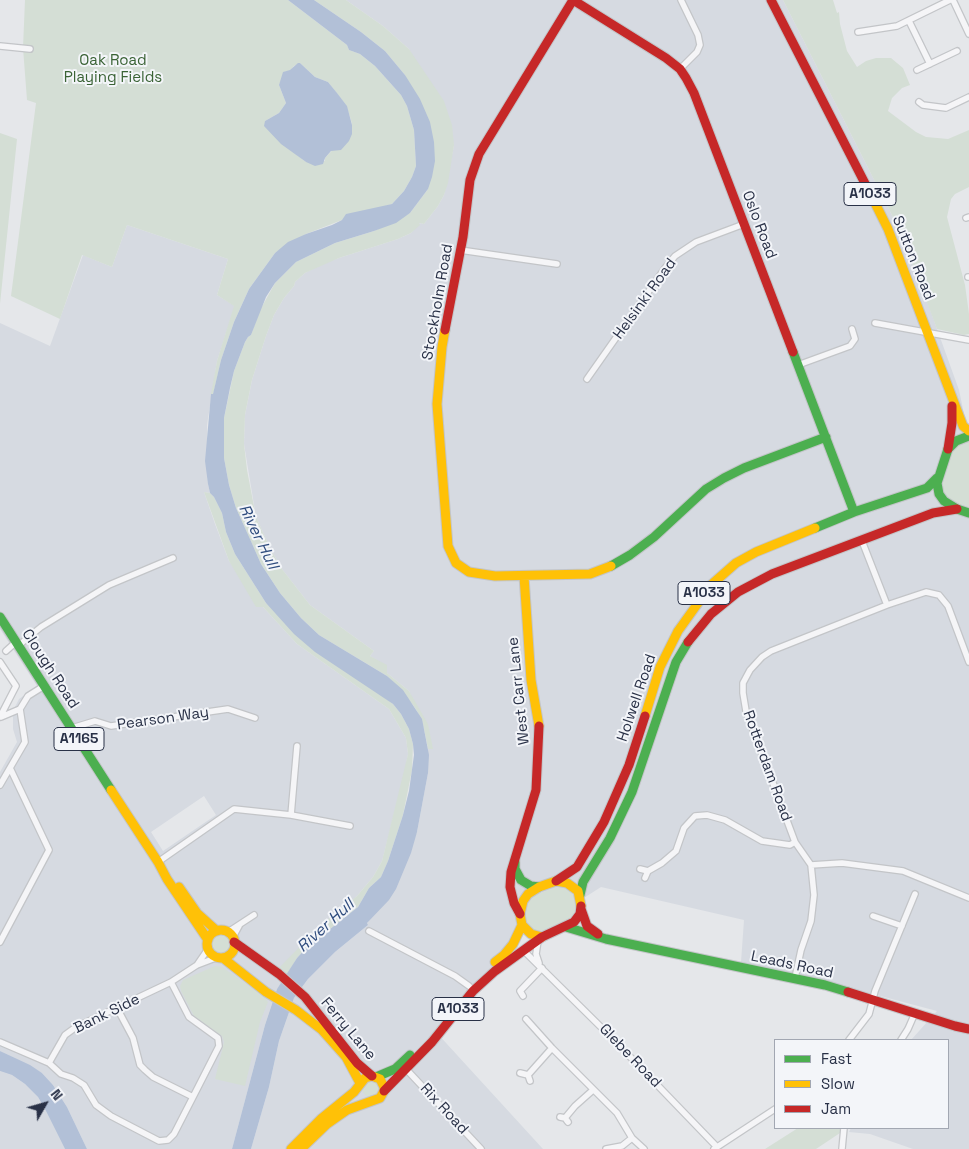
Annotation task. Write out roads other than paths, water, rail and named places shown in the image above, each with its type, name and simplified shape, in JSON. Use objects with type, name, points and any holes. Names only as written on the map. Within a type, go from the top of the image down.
[{"type":"main road","name":"Oslo Road","points":[[573,0],[666,58],[680,69],[694,93],[854,512]]},
{"type":"main road","name":"Stockholm Road","points":[[573,0],[479,154],[470,180],[460,250],[442,347],[437,404],[448,546],[456,563],[469,572],[495,576],[590,574],[613,565],[630,555],[654,537],[712,486],[744,468],[826,437]]},
{"type":"main road","name":"Sutton Road","points":[[772,0],[888,230],[952,396]]},
{"type":"main road","name":"A1033","points":[[952,396],[963,426],[969,431]]},
{"type":"main road","name":"A1033","points":[[948,449],[952,423],[952,396]]},
{"type":"main road","points":[[969,436],[956,441],[948,449],[937,478],[941,498],[948,505],[969,513]]},
{"type":"main road","name":"Holwell Road","points":[[556,881],[577,867],[604,822],[629,765],[660,667],[678,631],[705,592],[728,569],[750,555],[854,512],[927,488],[937,478]]},
{"type":"main road","name":"Holwell Road","points":[[580,895],[583,882],[610,838],[632,792],[672,671],[691,637],[718,607],[747,586],[772,574],[933,513],[957,509]]},
{"type":"main road","name":"West Carr Lane","points":[[520,914],[514,903],[510,887],[511,872],[536,790],[539,724],[531,680],[524,576]]},
{"type":"main road","name":"Clough Road","points":[[0,617],[158,862],[197,913],[217,931]]},
{"type":"main road","points":[[515,860],[515,869],[521,880],[539,888]]},
{"type":"main road","name":"Clough Road","points":[[158,862],[208,944]]},
{"type":"main road","name":"A1033","points":[[520,914],[525,897],[539,888],[556,881]]},
{"type":"main road","points":[[556,881],[572,885],[580,895]]},
{"type":"main road","name":"A1033","points":[[384,1091],[432,1042],[473,991],[523,950],[541,938],[566,927],[577,918],[581,908],[580,895]]},
{"type":"main road","name":"Leads Road","points":[[581,908],[588,926],[606,939]]},
{"type":"main road","points":[[520,914],[522,924],[531,934],[541,938]]},
{"type":"main road","name":"A1033","points":[[374,1077],[389,1073],[401,1064],[469,986],[504,955],[522,924]]},
{"type":"main road","name":"Leads Road","points":[[566,927],[606,939],[795,978],[874,999],[969,1029]]},
{"type":"main road","points":[[208,944],[212,934],[217,931],[232,937],[234,948],[231,953],[220,958]]},
{"type":"main road","name":"Ferry Lane","points":[[232,937],[305,997],[357,1063],[374,1077]]},
{"type":"main road","name":"A1165","points":[[208,944],[211,954],[220,958]]},
{"type":"main road","name":"Ferry Lane","points":[[220,958],[322,1030],[339,1048],[360,1084]]},
{"type":"main road","points":[[291,1149],[365,1078],[374,1077],[383,1083],[384,1091],[380,1098],[347,1110],[327,1124],[300,1149]]},
{"type":"main road","points":[[360,1084],[362,1096],[371,1101]]},
{"type":"street","points":[[680,69],[697,52],[700,45],[698,34],[681,0]]},
{"type":"street","points":[[862,34],[897,26],[951,0],[967,23],[969,34]]},
{"type":"street","points":[[908,21],[930,64]]},
{"type":"street","points":[[0,46],[30,49]]},
{"type":"street","points":[[917,70],[957,51]]},
{"type":"street","points":[[921,106],[946,108],[969,97]]},
{"type":"street","name":"Helsinki Road","points":[[587,379],[675,256],[696,242],[744,224]]},
{"type":"street","points":[[460,250],[557,264]]},
{"type":"street","points":[[875,323],[969,340]]},
{"type":"street","points":[[798,365],[850,346],[855,339],[852,329]]},
{"type":"street","points":[[862,541],[886,606]]},
{"type":"street","points":[[6,651],[109,585],[173,558]]},
{"type":"street","name":"Rotterdam Road","points":[[795,978],[801,950],[812,916],[814,895],[811,865],[795,842],[746,710],[742,692],[743,683],[750,670],[762,657],[771,651],[926,592],[939,595],[948,606],[969,662]]},
{"type":"street","points":[[0,662],[16,686],[0,717]]},
{"type":"street","points":[[0,717],[20,709],[28,696],[44,686]]},
{"type":"street","points":[[0,785],[24,742],[20,709]]},
{"type":"street","name":"Pearson Way","points":[[72,728],[95,721],[110,726],[228,710],[256,718]]},
{"type":"street","points":[[290,815],[297,746]]},
{"type":"street","points":[[0,942],[49,850],[10,768]]},
{"type":"street","points":[[158,862],[234,809],[290,815],[350,826]]},
{"type":"street","points":[[645,878],[648,871],[662,864],[676,851],[684,828],[689,822],[695,816],[708,812],[762,841],[790,845],[795,842]]},
{"type":"street","points":[[811,865],[842,863],[903,872],[969,898]]},
{"type":"street","points":[[640,869],[648,871]]},
{"type":"street","points":[[849,1039],[869,1014],[875,991],[915,894]]},
{"type":"street","points":[[232,937],[239,926],[254,915]]},
{"type":"street","points":[[873,916],[902,926]]},
{"type":"street","points":[[369,931],[441,968],[469,986]]},
{"type":"street","points":[[523,996],[520,991],[542,968],[536,954],[541,938]]},
{"type":"street","name":"Bank Side","points":[[197,965],[208,944]]},
{"type":"street","name":"Glebe Road","points":[[523,950],[635,1061],[715,1148]]},
{"type":"street","name":"Bank Side","points":[[49,1063],[65,1035],[76,1027],[171,982],[197,965],[220,958]]},
{"type":"street","points":[[0,1042],[49,1063],[61,1074],[84,1085],[96,1105],[103,1110],[159,1141],[168,1140],[174,1134],[219,1046],[218,1038],[189,1017],[171,982]]},
{"type":"street","points":[[118,1008],[132,1038],[140,1064],[145,1070],[153,1077],[193,1097]]},
{"type":"street","points":[[902,1039],[915,1013]]},
{"type":"street","points":[[526,1019],[617,1113],[632,1138],[644,1149]]},
{"type":"street","points":[[528,1075],[552,1048]]},
{"type":"street","name":"Rix Road","points":[[406,1069],[481,1149]]},
{"type":"street","points":[[520,1073],[528,1075]]},
{"type":"street","points":[[528,1075],[530,1082]]},
{"type":"street","points":[[565,1119],[575,1106],[593,1090]]},
{"type":"street","points":[[715,1148],[774,1110]]},
{"type":"street","points":[[842,1149],[844,1129]]},
{"type":"street","points":[[606,1149],[622,1146],[632,1138]]},
{"type":"water","points":[[288,0],[314,0],[385,51],[405,75],[420,99],[430,122],[435,161],[428,189],[410,213],[396,223],[335,243],[296,262],[275,283],[266,297],[234,371],[224,418],[224,458],[229,485],[236,508],[261,564],[280,593],[301,618],[319,635],[387,676],[403,690],[422,719],[429,755],[428,773],[417,832],[411,853],[396,889],[389,900],[367,923],[368,925],[335,952],[308,979],[294,998],[279,1041],[269,1087],[251,1149],[232,1149],[265,1025],[277,989],[297,958],[306,948],[358,907],[369,888],[381,877],[403,815],[409,791],[414,755],[409,729],[393,704],[315,652],[294,634],[266,603],[235,554],[226,532],[222,513],[210,493],[208,484],[205,461],[211,394],[213,394],[221,360],[234,322],[249,289],[275,253],[288,242],[332,225],[342,220],[346,214],[392,204],[404,191],[416,166],[414,130],[407,106],[401,95],[375,66],[360,54],[349,50],[347,45]]},
{"type":"water","points":[[298,63],[315,77],[328,82],[347,106],[352,125],[352,134],[349,141],[341,150],[331,151],[323,164],[315,166],[306,162],[281,144],[264,126],[265,121],[279,113],[286,103],[279,85],[283,72],[290,70]]},
{"type":"water","points":[[0,1051],[30,1065],[42,1073],[53,1085],[67,1107],[87,1149],[65,1149],[38,1097],[25,1084],[12,1075],[0,1071]]},
{"type":"park label","name":"Oak Road Playing Fields","points":[[113,70]]},
{"type":"water label","name":"River Hull","points":[[258,537]]},
{"type":"water label","name":"River Hull","points":[[326,926]]}]
